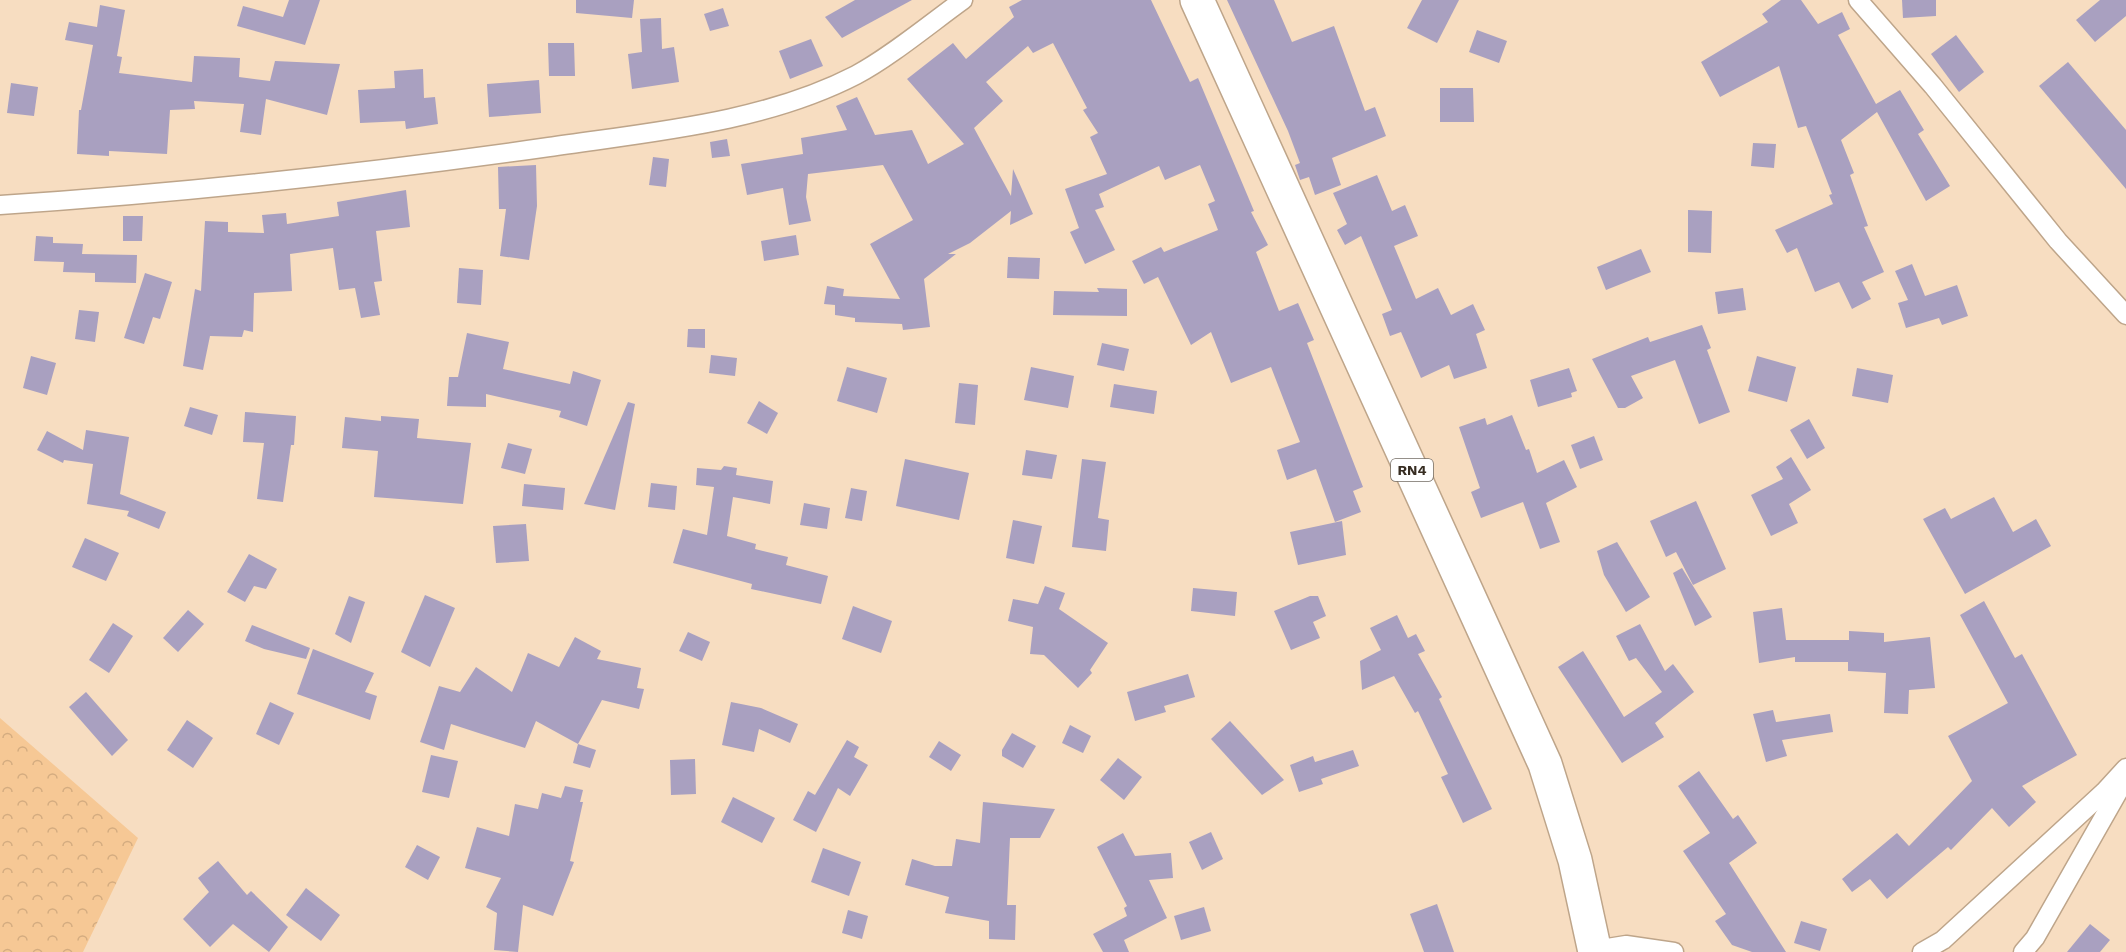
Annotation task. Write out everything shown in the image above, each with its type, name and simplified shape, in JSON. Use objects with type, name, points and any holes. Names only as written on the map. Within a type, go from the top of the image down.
[{"type":"highway","name":"RN4","points":[[1197,0],[1545,764],[1575,860],[1595,951]]},
{"type":"street","points":[[0,205],[76,200],[448,161],[628,136],[741,116],[790,102],[857,74],[963,0]]},
{"type":"street","points":[[1858,0],[1933,86],[2058,241],[2126,315]]},
{"type":"street","points":[[1922,952],[1942,940],[2104,792],[2126,768]]},
{"type":"street","points":[[2023,952],[2035,938],[2126,778]]},
{"type":"street","points":[[1595,951],[1626,945],[1674,952]]},
{"type":"green space","points":[[0,718],[138,838],[83,952],[0,952]]},
{"type":"building","points":[[289,0],[320,0],[305,45],[237,26],[243,6],[283,17]]},
{"type":"building","points":[[576,0],[634,0],[632,18],[576,13]]},
{"type":"building","points":[[855,0],[912,0],[842,38],[825,17]]},
{"type":"building","points":[[1022,0],[1151,0],[1190,82],[1198,78],[1254,211],[1251,212],[1268,245],[1256,252],[1279,311],[1298,303],[1314,340],[1307,343],[1363,487],[1353,491],[1361,512],[1335,522],[1316,469],[1287,480],[1277,450],[1300,442],[1271,367],[1231,383],[1211,332],[1191,345],[1158,277],[1144,284],[1132,261],[1161,247],[1164,252],[1218,230],[1208,204],[1215,201],[1200,165],[1165,180],[1159,166],[1099,194],[1104,207],[1095,210],[1115,250],[1085,264],[1070,232],[1079,228],[1065,189],[1107,174],[1090,137],[1098,133],[1083,110],[1087,108],[1053,43],[1033,53],[1028,46],[986,82],[1003,101],[974,128],[1011,196],[1013,169],[1033,214],[1010,225],[1011,211],[970,243],[948,254],[956,254],[924,279],[930,327],[903,330],[902,324],[855,322],[855,318],[835,315],[835,305],[824,304],[827,286],[844,289],[843,296],[900,299],[870,244],[913,220],[883,165],[808,174],[806,197],[811,221],[789,225],[783,188],[747,195],[741,164],[803,154],[801,138],[847,130],[836,106],[857,97],[875,135],[912,130],[928,164],[964,144],[907,79],[953,43],[966,59],[1014,17],[1009,7]]},
{"type":"building","points":[[1227,0],[1274,0],[1292,42],[1334,26],[1365,111],[1375,107],[1386,136],[1332,158],[1341,185],[1315,195],[1309,177],[1300,180],[1295,165],[1300,163],[1288,131]]},
{"type":"building","points":[[1422,0],[1459,0],[1437,43],[1407,28]]},
{"type":"building","points":[[1781,0],[1801,0],[1818,24],[1842,12],[1850,29],[1838,35],[1876,104],[1900,90],[1924,130],[1918,134],[1950,186],[1926,201],[1877,112],[1841,140],[1854,173],[1850,175],[1868,226],[1864,227],[1884,272],[1862,282],[1871,299],[1852,309],[1839,282],[1815,292],[1797,248],[1787,253],[1775,230],[1833,204],[1829,195],[1832,194],[1806,126],[1798,128],[1779,66],[1720,97],[1701,62],[1768,22],[1762,14]]},
{"type":"building","points":[[1902,0],[1936,0],[1936,16],[1903,18]]},
{"type":"building","points":[[2100,0],[2126,0],[2126,16],[2095,42],[2076,20]]},
{"type":"building","points":[[100,5],[125,10],[117,56],[122,57],[119,73],[192,82],[194,56],[240,58],[239,77],[270,81],[275,61],[340,64],[327,115],[266,99],[261,135],[240,132],[244,104],[194,101],[195,109],[170,110],[167,154],[109,151],[109,156],[77,154],[79,110],[81,110],[93,45],[65,40],[69,22],[97,27]]},
{"type":"building","points":[[723,8],[729,26],[710,31],[704,14]]},
{"type":"building","points":[[661,18],[662,49],[674,47],[679,82],[632,89],[628,54],[642,52],[640,19]]},
{"type":"building","points":[[1477,30],[1507,41],[1499,63],[1469,52]]},
{"type":"building","points":[[1956,35],[1984,72],[1959,92],[1931,54]]},
{"type":"building","points":[[811,39],[823,66],[790,79],[779,51]]},
{"type":"building","points":[[548,43],[574,43],[575,76],[549,76]]},
{"type":"building","points":[[2068,62],[2126,130],[2126,189],[2039,86]]},
{"type":"building","points":[[423,69],[424,98],[435,97],[438,124],[406,129],[405,121],[360,123],[358,90],[395,88],[394,71]]},
{"type":"building","points":[[539,80],[541,113],[489,117],[487,84]]},
{"type":"building","points":[[11,83],[38,87],[34,116],[7,113]]},
{"type":"building","points":[[1440,88],[1473,88],[1474,122],[1440,122]]},
{"type":"building","points":[[727,139],[730,156],[712,158],[710,142]]},
{"type":"building","points":[[1753,143],[1776,144],[1774,168],[1751,166]]},
{"type":"building","points":[[653,157],[669,159],[666,187],[649,185]]},
{"type":"building","points":[[536,165],[537,206],[529,260],[500,256],[506,209],[499,209],[498,167]]},
{"type":"building","points":[[1377,175],[1392,211],[1405,205],[1418,236],[1394,246],[1416,299],[1438,288],[1451,315],[1473,304],[1485,330],[1476,334],[1487,368],[1454,379],[1449,365],[1421,378],[1401,332],[1390,336],[1382,314],[1392,310],[1361,236],[1345,245],[1337,230],[1347,224],[1333,193]]},
{"type":"building","points":[[406,190],[410,227],[376,231],[382,281],[374,282],[380,315],[361,318],[355,288],[339,290],[333,248],[290,254],[292,291],[254,293],[253,332],[244,330],[242,337],[210,336],[203,370],[183,366],[195,289],[201,291],[205,221],[228,222],[228,232],[264,233],[262,215],[286,213],[287,224],[339,216],[337,202]]},
{"type":"building","points":[[1688,210],[1712,211],[1711,253],[1688,252]]},
{"type":"building","points":[[123,216],[143,216],[142,241],[123,241]]},
{"type":"building","points":[[796,235],[799,255],[764,261],[761,241]]},
{"type":"building","points":[[36,236],[53,237],[53,243],[83,244],[82,254],[137,255],[136,283],[95,282],[95,273],[63,272],[64,262],[34,261]]},
{"type":"building","points":[[1641,249],[1651,272],[1606,290],[1597,267]]},
{"type":"building","points":[[1008,257],[1040,258],[1039,279],[1007,278]]},
{"type":"building","points":[[1912,264],[1925,296],[1957,285],[1968,316],[1942,325],[1939,318],[1906,328],[1898,303],[1908,300],[1895,271]]},
{"type":"building","points":[[459,268],[483,270],[481,305],[457,303]]},
{"type":"building","points":[[145,273],[172,282],[160,319],[153,317],[144,344],[124,338]]},
{"type":"building","points":[[1097,288],[1127,289],[1127,316],[1053,315],[1054,291],[1099,292]]},
{"type":"building","points":[[1743,288],[1746,310],[1718,314],[1715,292]]},
{"type":"building","points":[[79,310],[99,312],[95,342],[75,339]]},
{"type":"building","points":[[1702,325],[1711,348],[1707,350],[1730,412],[1699,424],[1675,360],[1631,376],[1643,398],[1625,408],[1618,408],[1592,359],[1648,337],[1650,342]]},
{"type":"building","points":[[688,329],[705,329],[705,348],[687,347]]},
{"type":"building","points":[[467,333],[509,342],[503,369],[570,384],[573,371],[601,380],[587,426],[559,417],[561,411],[486,394],[486,407],[447,406],[449,377],[458,377]]},
{"type":"building","points":[[1102,343],[1129,349],[1124,371],[1097,365]]},
{"type":"building","points":[[711,355],[737,358],[735,376],[709,373]]},
{"type":"building","points":[[31,356],[56,363],[47,395],[23,388]]},
{"type":"building","points":[[1757,356],[1796,367],[1787,402],[1748,391]]},
{"type":"building","points":[[847,367],[887,378],[877,413],[837,401]]},
{"type":"building","points":[[1031,367],[1074,376],[1068,408],[1024,400]]},
{"type":"building","points":[[1569,368],[1577,391],[1571,393],[1572,397],[1538,407],[1530,380]]},
{"type":"building","points":[[1857,368],[1893,375],[1888,403],[1852,396]]},
{"type":"building","points":[[959,383],[978,385],[975,425],[955,423]]},
{"type":"building","points":[[1114,384],[1157,391],[1154,414],[1110,407]]},
{"type":"building","points":[[759,401],[778,413],[767,434],[747,423]]},
{"type":"building","points":[[628,402],[635,404],[615,510],[584,504]]},
{"type":"building","points":[[190,407],[218,415],[212,435],[184,426]]},
{"type":"building","points":[[245,412],[296,416],[294,445],[291,445],[283,502],[257,499],[264,443],[243,442]]},
{"type":"building","points":[[1512,415],[1526,450],[1529,449],[1537,473],[1564,460],[1577,487],[1546,503],[1560,542],[1540,549],[1523,502],[1481,518],[1471,492],[1480,488],[1459,427],[1485,418],[1487,425]]},
{"type":"building","points":[[381,416],[419,419],[417,438],[471,443],[463,504],[374,497],[378,451],[342,448],[345,417],[381,421]]},
{"type":"building","points":[[1809,419],[1825,448],[1807,459],[1790,430]]},
{"type":"building","points":[[86,430],[129,437],[120,494],[166,512],[159,529],[127,516],[129,511],[87,504],[93,464],[64,460],[63,463],[37,450],[47,431],[83,450]]},
{"type":"building","points":[[1594,436],[1603,460],[1580,469],[1571,445]]},
{"type":"building","points":[[508,443],[532,449],[525,474],[501,468]]},
{"type":"building","points":[[1026,450],[1057,455],[1052,479],[1022,475]]},
{"type":"building","points":[[1791,457],[1811,490],[1789,504],[1798,523],[1771,536],[1751,495],[1783,479],[1776,467]]},
{"type":"building","points":[[905,459],[969,473],[959,520],[896,506]]},
{"type":"building","points":[[1082,459],[1106,462],[1098,518],[1109,520],[1106,551],[1072,547]]},
{"type":"building","points":[[724,466],[737,468],[736,475],[773,481],[770,504],[733,497],[727,536],[756,544],[755,549],[788,557],[786,565],[828,576],[821,604],[751,589],[752,584],[673,563],[683,529],[707,535],[714,487],[696,485],[697,468],[721,470]]},
{"type":"building","points":[[651,483],[677,486],[675,510],[648,507]]},
{"type":"building","points":[[524,484],[565,488],[563,510],[522,506]]},
{"type":"building","points":[[851,488],[867,491],[862,521],[845,518]]},
{"type":"building","points":[[1994,497],[2013,532],[2036,519],[2051,546],[1965,594],[1923,519],[1945,508],[1951,519]]},
{"type":"building","points":[[1696,501],[1726,569],[1693,585],[1676,552],[1666,557],[1650,521]]},
{"type":"building","points":[[804,503],[830,508],[827,529],[800,525]]},
{"type":"building","points":[[1013,520],[1042,526],[1034,564],[1006,558]]},
{"type":"building","points":[[1342,521],[1346,555],[1298,565],[1290,532]]},
{"type":"building","points":[[526,524],[529,561],[496,563],[493,526]]},
{"type":"building","points":[[85,538],[119,553],[106,581],[72,567]]},
{"type":"building","points":[[1617,542],[1650,597],[1626,612],[1604,575],[1597,551]]},
{"type":"building","points":[[249,554],[277,569],[266,589],[254,586],[245,602],[227,592]]},
{"type":"building","points":[[1682,568],[1712,617],[1695,626],[1673,573]]},
{"type":"building","points":[[1045,586],[1065,593],[1059,609],[1108,643],[1090,670],[1092,673],[1078,688],[1044,655],[1030,654],[1033,627],[1008,621],[1013,599],[1038,604]]},
{"type":"building","points":[[1193,588],[1237,592],[1235,616],[1191,611]]},
{"type":"building","points":[[425,595],[455,608],[430,667],[401,652]]},
{"type":"building","points":[[349,596],[365,602],[351,643],[335,634]]},
{"type":"building","points":[[1310,596],[1318,596],[1326,616],[1313,622],[1320,638],[1291,650],[1274,611]]},
{"type":"building","points":[[1984,601],[2015,658],[2022,654],[2077,755],[2022,786],[2036,802],[2009,827],[1992,808],[1951,850],[1948,847],[1887,899],[1870,879],[1852,892],[1842,879],[1897,833],[1909,846],[1972,781],[1948,736],[2008,703],[1960,615]]},
{"type":"building","points":[[853,606],[892,621],[881,653],[842,639]]},
{"type":"building","points":[[1782,608],[1786,640],[1849,640],[1849,631],[1884,633],[1884,642],[1930,637],[1935,688],[1909,690],[1908,714],[1884,713],[1886,673],[1848,671],[1848,662],[1795,662],[1795,657],[1759,663],[1753,612]]},
{"type":"building","points":[[188,610],[204,624],[178,652],[163,638]]},
{"type":"building","points":[[1397,615],[1408,638],[1416,634],[1425,651],[1418,654],[1442,697],[1439,699],[1492,809],[1463,823],[1441,777],[1448,774],[1418,711],[1415,713],[1394,676],[1362,690],[1360,661],[1381,650],[1370,628]]},
{"type":"building","points":[[113,623],[133,636],[109,673],[89,660]]},
{"type":"building","points":[[1640,624],[1665,671],[1673,664],[1694,692],[1655,723],[1664,737],[1622,763],[1558,667],[1583,651],[1624,717],[1662,692],[1636,658],[1629,661],[1616,636]]},
{"type":"building","points":[[252,625],[310,648],[306,659],[264,649],[245,641]]},
{"type":"building","points":[[688,632],[710,642],[702,661],[679,651]]},
{"type":"building","points":[[575,637],[601,651],[597,659],[641,668],[637,688],[644,689],[639,709],[602,700],[578,744],[536,721],[525,748],[451,724],[444,750],[420,742],[439,686],[460,692],[476,667],[512,692],[528,653],[559,667]]},
{"type":"building","points":[[313,649],[374,673],[365,692],[377,696],[370,720],[297,694]]},
{"type":"building","points":[[1188,674],[1195,697],[1164,706],[1166,712],[1135,721],[1127,692]]},
{"type":"building","points":[[86,692],[128,740],[112,756],[69,707]]},
{"type":"building","points":[[270,702],[294,713],[279,745],[256,734]]},
{"type":"building","points":[[731,702],[761,708],[798,724],[790,743],[759,729],[754,752],[722,745]]},
{"type":"building","points":[[1773,710],[1776,722],[1830,714],[1833,732],[1782,740],[1787,756],[1766,762],[1753,714]]},
{"type":"building","points":[[187,720],[213,738],[193,768],[167,750]]},
{"type":"building","points":[[1230,721],[1284,780],[1262,795],[1211,739]]},
{"type":"building","points":[[1070,725],[1091,736],[1083,753],[1062,743]]},
{"type":"building","points":[[1012,733],[1036,746],[1023,768],[1002,756],[1002,750]]},
{"type":"building","points":[[847,740],[859,747],[854,757],[868,765],[850,796],[838,788],[816,832],[793,820],[808,791],[815,795]]},
{"type":"building","points":[[939,741],[961,755],[951,771],[929,757]]},
{"type":"building","points":[[578,744],[596,750],[590,768],[573,763]]},
{"type":"building","points":[[1353,750],[1359,766],[1321,779],[1323,784],[1299,792],[1290,765],[1313,756],[1315,762]]},
{"type":"building","points":[[431,755],[458,761],[449,798],[422,792]]},
{"type":"building","points":[[1118,758],[1142,777],[1124,800],[1100,780]]},
{"type":"building","points":[[695,759],[696,794],[671,795],[670,760]]},
{"type":"building","points":[[1699,771],[1733,819],[1738,815],[1757,843],[1729,863],[1786,952],[1752,952],[1732,945],[1715,921],[1726,914],[1683,851],[1710,833],[1678,786]]},
{"type":"building","points":[[565,786],[583,790],[580,802],[583,802],[570,861],[574,862],[553,916],[523,905],[518,952],[494,950],[497,913],[486,907],[501,878],[465,868],[477,827],[509,836],[515,804],[538,809],[542,793],[561,798]]},
{"type":"building","points":[[733,797],[775,818],[762,843],[721,822]]},
{"type":"building","points":[[983,802],[1055,809],[1040,838],[1010,838],[1007,905],[1016,905],[1015,940],[989,939],[989,921],[945,913],[949,897],[905,885],[912,859],[935,866],[952,866],[956,839],[980,843]]},
{"type":"building","points":[[1211,832],[1223,859],[1202,870],[1189,842]]},
{"type":"building","points":[[1123,833],[1135,856],[1171,853],[1173,878],[1149,880],[1167,918],[1124,940],[1129,952],[1103,952],[1093,934],[1127,916],[1124,908],[1127,906],[1097,847]]},
{"type":"building","points":[[417,845],[440,857],[428,880],[405,867]]},
{"type":"building","points":[[823,848],[861,862],[849,896],[811,882]]},
{"type":"building","points":[[218,861],[247,895],[251,891],[288,927],[269,952],[233,924],[210,947],[183,919],[209,892],[198,878]]},
{"type":"building","points":[[306,888],[340,915],[321,941],[286,915]]},
{"type":"building","points":[[1437,904],[1454,952],[1424,952],[1410,914]]},
{"type":"building","points":[[1204,907],[1211,931],[1181,940],[1174,916]]},
{"type":"building","points":[[848,910],[868,916],[862,939],[842,933]]},
{"type":"building","points":[[1801,921],[1827,929],[1820,951],[1794,943]]},
{"type":"building","points":[[2090,924],[2110,940],[2100,952],[2067,952]]}]
